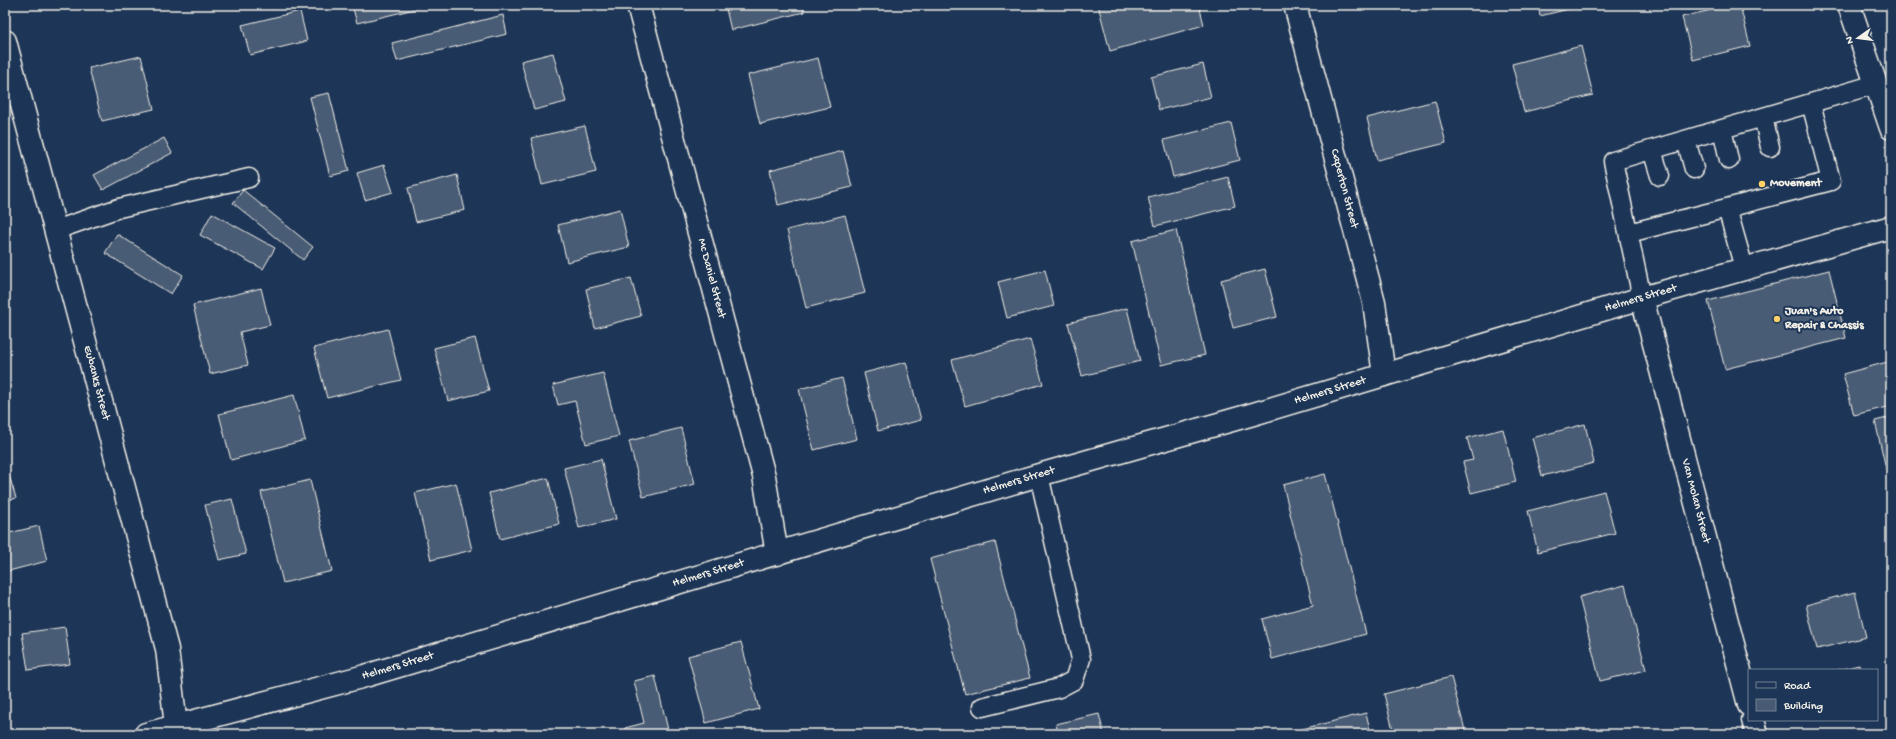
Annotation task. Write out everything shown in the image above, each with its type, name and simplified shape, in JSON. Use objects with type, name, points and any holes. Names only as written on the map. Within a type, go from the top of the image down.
[{"type":"street","name":"Mc Daniel Street","points":[[638,5],[764,476],[777,554]]},
{"type":"street","name":"Caperton Street","points":[[1295,5],[1374,302],[1384,375]]},
{"type":"street","points":[[1849,5],[1891,128]]},
{"type":"street","name":"Eubanks Street","points":[[5,41],[167,649],[176,726]]},
{"type":"street","name":"Helmers Street","points":[[146,734],[372,674],[1039,475],[1250,415],[1744,268],[1891,227]]},
{"type":"street","name":"Van Molan Street","points":[[1642,298],[1748,701]]},
{"type":"street","points":[[1753,721],[1757,734]]},
{"type":"lane","points":[[1642,298],[1629,233],[1612,161],[1876,84]]},
{"type":"lane","points":[[1629,233],[1670,215],[1704,206],[1735,201],[1780,187],[1831,181],[1811,103]]},
{"type":"lane","points":[[1763,117],[1770,147]]},
{"type":"lane","points":[[1722,129],[1730,160]]},
{"type":"lane","points":[[1686,140],[1694,169]]},
{"type":"lane","points":[[1652,150],[1660,176]]},
{"type":"lane","points":[[56,230],[119,208],[249,178]]},
{"type":"lane","points":[[1735,201],[1744,268]]},
{"type":"lane","points":[[982,707],[1059,688],[1074,680],[1081,659],[1039,475]]},
{"type":"building","points":[[352,5],[431,5],[357,23]]},
{"type":"building","points":[[725,5],[803,5],[804,12],[731,30]]},
{"type":"building","points":[[1098,5],[1199,5],[1204,25],[1110,51]]},
{"type":"building","points":[[1538,5],[1585,5],[1540,16]]},
{"type":"building","points":[[1732,5],[1740,5],[1750,46],[1693,60],[1682,17]]},
{"type":"building","points":[[300,11],[307,41],[250,55],[242,25]]},
{"type":"building","points":[[503,15],[507,34],[397,61],[392,43]]},
{"type":"building","points":[[1581,46],[1593,95],[1524,112],[1512,64]]},
{"type":"building","points":[[553,53],[566,102],[534,110],[521,61]]},
{"type":"building","points":[[141,56],[154,109],[102,121],[89,68]]},
{"type":"building","points":[[818,58],[830,107],[760,124],[748,75]]},
{"type":"building","points":[[1203,64],[1211,97],[1159,110],[1151,77]]},
{"type":"building","points":[[329,93],[349,171],[330,176],[310,97]]},
{"type":"building","points":[[1435,101],[1446,143],[1377,160],[1367,118]]},
{"type":"building","points":[[1231,123],[1240,160],[1173,177],[1164,140]]},
{"type":"building","points":[[585,126],[596,172],[542,185],[531,138]]},
{"type":"building","points":[[164,138],[172,153],[103,190],[94,175]]},
{"type":"building","points":[[843,151],[852,187],[778,205],[770,170]]},
{"type":"building","points":[[384,165],[393,192],[365,200],[357,173]]},
{"type":"building","points":[[457,175],[465,210],[416,222],[408,188]]},
{"type":"building","points":[[1228,177],[1235,206],[1155,226],[1148,197]]},
{"type":"building","points":[[243,190],[313,247],[303,260],[233,203]]},
{"type":"building","points":[[620,209],[629,247],[567,262],[558,225]]},
{"type":"building","points":[[212,213],[275,248],[263,269],[200,235]]},
{"type":"building","points":[[845,215],[865,293],[806,308],[787,230]]},
{"type":"building","points":[[1176,230],[1205,355],[1161,365],[1132,241]]},
{"type":"building","points":[[117,234],[183,275],[171,294],[105,253]]},
{"type":"building","points":[[1265,269],[1277,317],[1233,328],[1221,280]]},
{"type":"building","points":[[1045,270],[1054,306],[1007,318],[998,282]]},
{"type":"building","name":"Juan's Auto Repair & Chassis","points":[[1829,270],[1846,338],[1725,369],[1708,301]]},
{"type":"building","points":[[631,278],[641,316],[595,328],[586,289]]},
{"type":"building","points":[[261,288],[270,325],[240,332],[248,365],[210,374],[193,305]]},
{"type":"building","points":[[1127,308],[1140,361],[1082,376],[1068,323]]},
{"type":"building","points":[[388,329],[401,380],[327,398],[314,348]]},
{"type":"building","points":[[475,338],[489,391],[448,401],[434,348]]},
{"type":"building","points":[[1030,339],[1043,384],[965,406],[952,360]]},
{"type":"building","points":[[1891,361],[1891,406],[1854,415],[1843,374]]},
{"type":"building","points":[[906,362],[921,420],[878,431],[864,373]]},
{"type":"building","points":[[603,373],[619,436],[586,444],[575,401],[558,405],[553,385]]},
{"type":"building","points":[[842,378],[857,439],[814,450],[799,389]]},
{"type":"building","points":[[294,395],[305,440],[231,460],[219,414]]},
{"type":"building","points":[[1891,417],[1891,486],[1890,486],[1875,421]]},
{"type":"building","points":[[1585,424],[1594,463],[1542,476],[1532,438]]},
{"type":"building","points":[[681,428],[695,484],[643,497],[629,441]]},
{"type":"building","points":[[1503,429],[1516,482],[1471,493],[1463,462],[1473,460],[1467,438]]},
{"type":"building","points":[[601,459],[616,519],[579,528],[564,468]]},
{"type":"building","points":[[5,462],[16,498],[5,502]]},
{"type":"building","points":[[1325,474],[1366,634],[1272,659],[1262,619],[1313,605],[1283,485]]},
{"type":"building","points":[[548,478],[559,524],[500,539],[489,493]]},
{"type":"building","points":[[310,480],[332,571],[283,583],[261,492]]},
{"type":"building","points":[[456,483],[472,550],[431,560],[415,493]]},
{"type":"building","points":[[1604,491],[1615,533],[1538,552],[1528,511]]},
{"type":"building","points":[[232,499],[246,554],[219,560],[205,505]]},
{"type":"building","points":[[39,526],[47,561],[5,572],[5,534]]},
{"type":"building","points":[[995,542],[1030,678],[965,694],[930,559]]},
{"type":"building","points":[[1625,585],[1646,670],[1600,681],[1579,597]]},
{"type":"building","points":[[1855,592],[1866,637],[1817,649],[1806,605]]},
{"type":"building","points":[[65,627],[70,664],[28,670],[22,633]]},
{"type":"building","points":[[741,642],[759,709],[706,723],[688,656]]},
{"type":"building","points":[[1859,665],[1861,669],[1842,669]]},
{"type":"building","points":[[655,676],[669,734],[626,734],[625,728],[644,723],[634,681]]},
{"type":"building","points":[[1451,677],[1466,734],[1394,734],[1384,694]]},
{"type":"building","points":[[1366,713],[1371,734],[1291,734],[1290,732]]},
{"type":"building","points":[[1099,714],[1104,734],[1058,734],[1056,724]]},
{"type":"place","name":"Movement","points":[[1762,184]]},
{"type":"place","name":"Juan's Auto Repair & Chassis","points":[[1777,319]]}]
